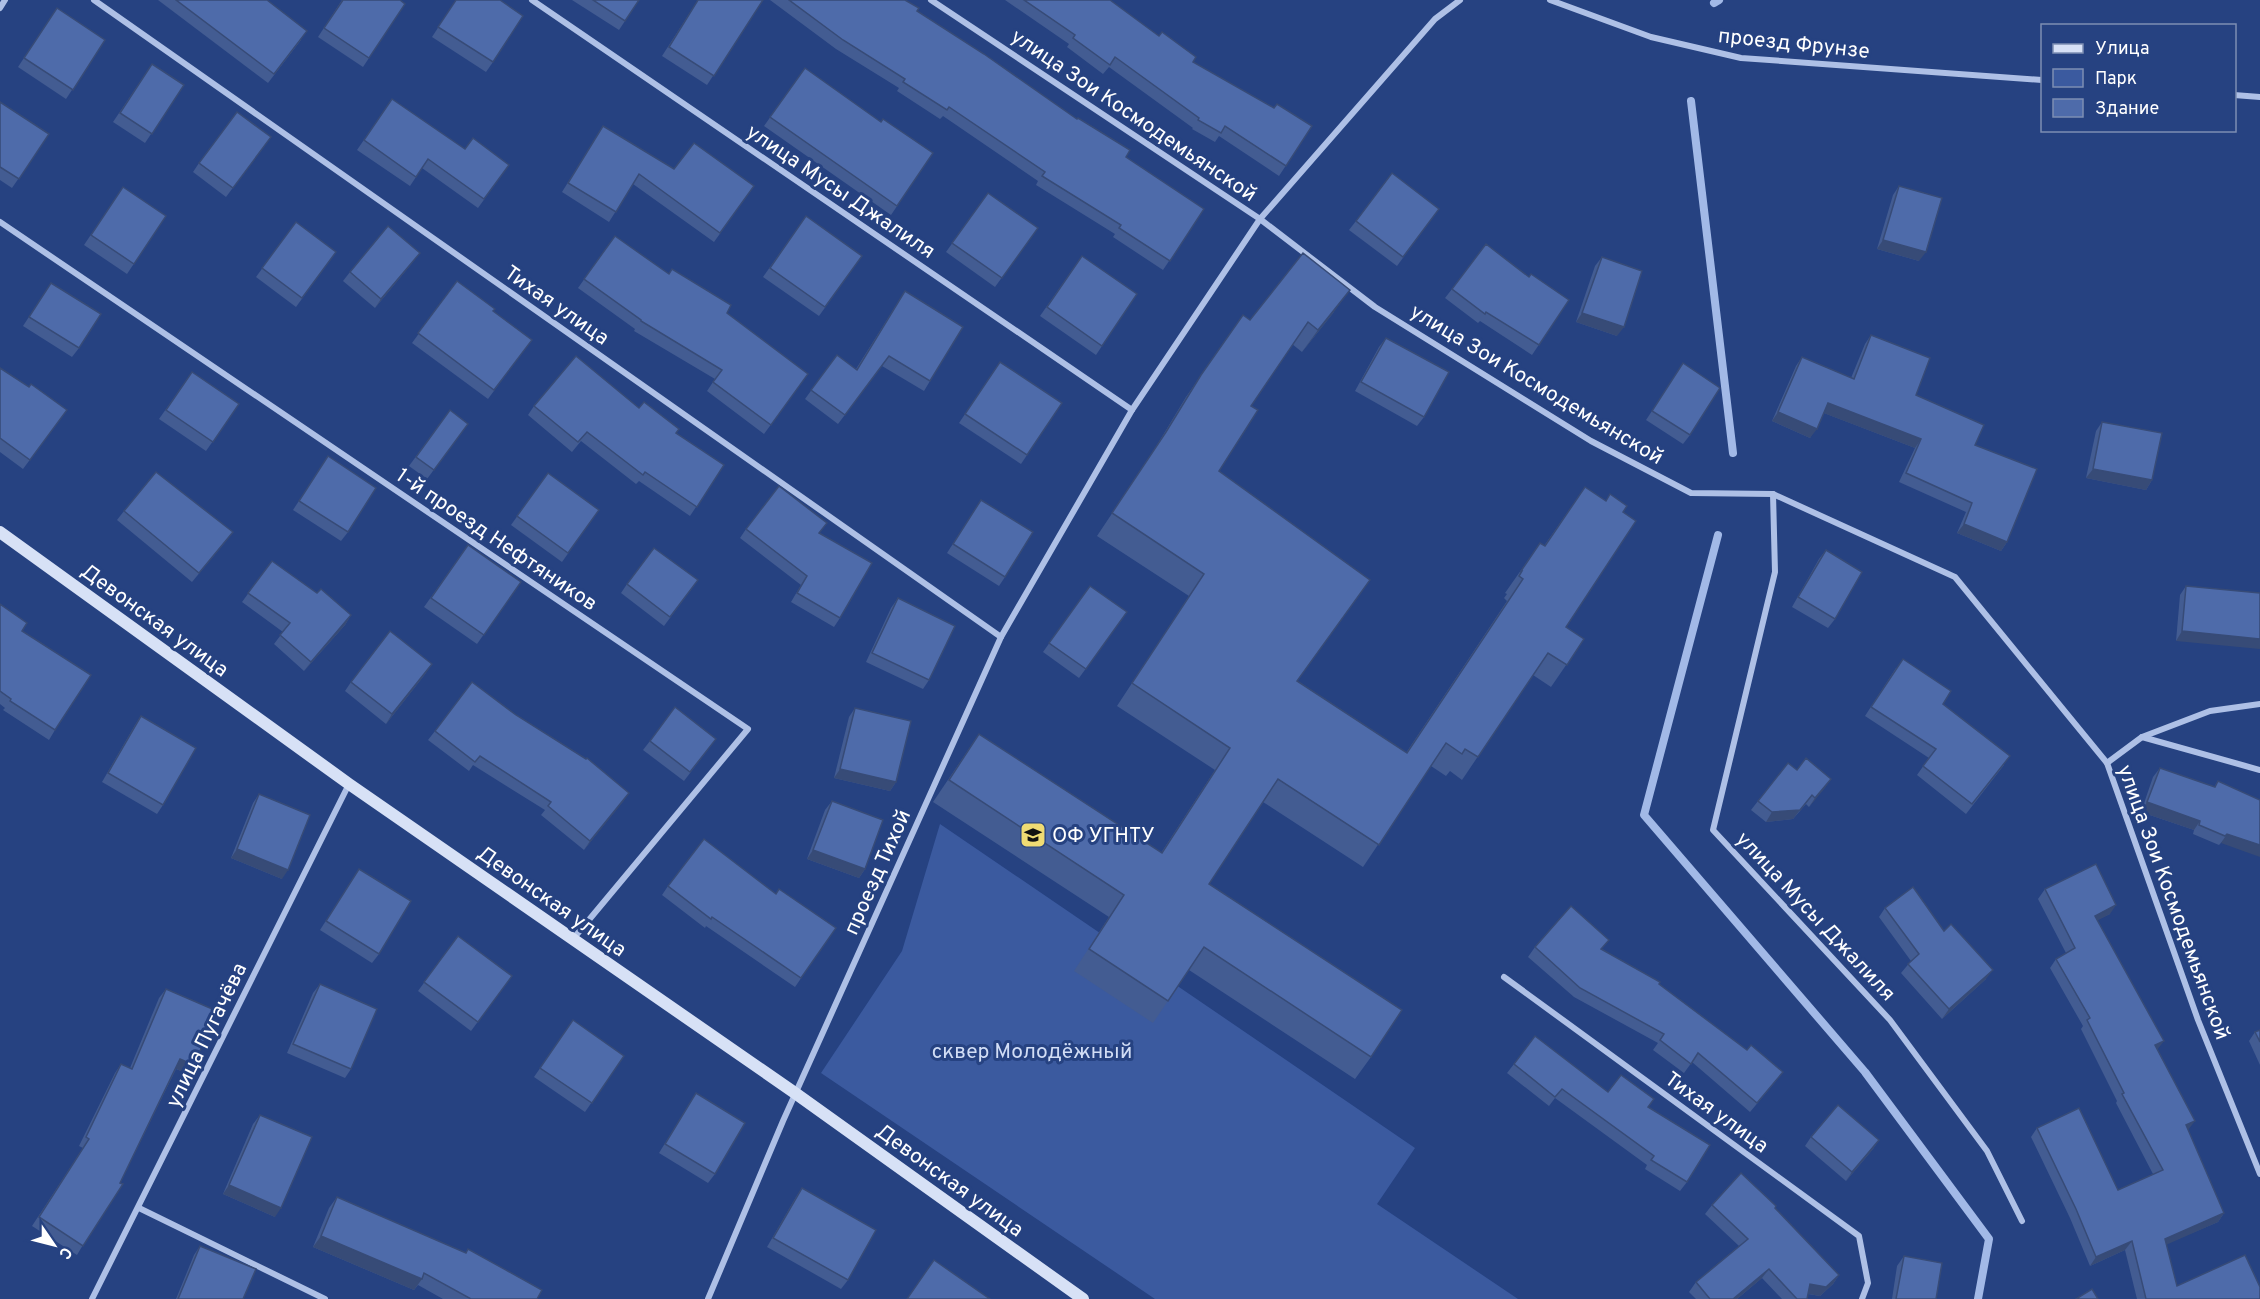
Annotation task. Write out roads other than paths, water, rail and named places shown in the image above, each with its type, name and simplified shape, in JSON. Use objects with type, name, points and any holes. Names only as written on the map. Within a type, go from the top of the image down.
[{"type":"main road","name":"Девонская улица","points":[[0,532],[349,784],[795,1093],[1083,1299]]},
{"type":"street","points":[[0,8],[5,0]]},
{"type":"street","name":"Тихая улица","points":[[94,0],[1001,637]]},
{"type":"street","name":"улица Мусы Джалиля","points":[[532,0],[1132,410]]},
{"type":"street","name":"улица Зои Космодемьянской","points":[[931,0],[1260,219],[1375,306],[1591,441],[1691,494],[1773,494],[1955,577],[2107,763],[2198,1020],[2260,1174]]},
{"type":"street","name":"проезд Тихой","points":[[708,1299],[795,1093],[1001,637],[1132,410],[1260,219],[1435,19],[1460,0]]},
{"type":"street","name":"проезд Фрунзе","points":[[1550,0],[1651,37],[1741,58],[2041,80]]},
{"type":"street","points":[[2236,95],[2260,97]]},
{"type":"street","name":"1-й проезд Нефтяников","points":[[0,222],[748,729],[573,939]]},
{"type":"street","name":"улица Мусы Джалиля","points":[[1773,494],[1775,572],[1713,830],[1890,1020],[1987,1151],[2022,1221]]},
{"type":"street","points":[[2107,763],[2142,737],[2210,711],[2260,704]]},
{"type":"street","points":[[2142,737],[2260,770]]},
{"type":"street","name":"улица Пугачёва","points":[[92,1299],[349,784]]},
{"type":"street","name":"Тихая улица","points":[[1504,977],[1858,1236],[1868,1283],[1862,1299]]},
{"type":"street","points":[[139,1208],[325,1299]]},
{"type":"waterway","points":[[1714,3],[1719,0]]},
{"type":"waterway","points":[[1691,101],[1733,453]]},
{"type":"waterway","points":[[1718,535],[1644,815],[1865,1072],[1989,1239],[1978,1299]]},
{"type":"place","name":"ОФ УГНТУ","points":[[1033,835]]},
{"type":"park label","name":"сквер Молодёжный","points":[[1032,1051]]}]
